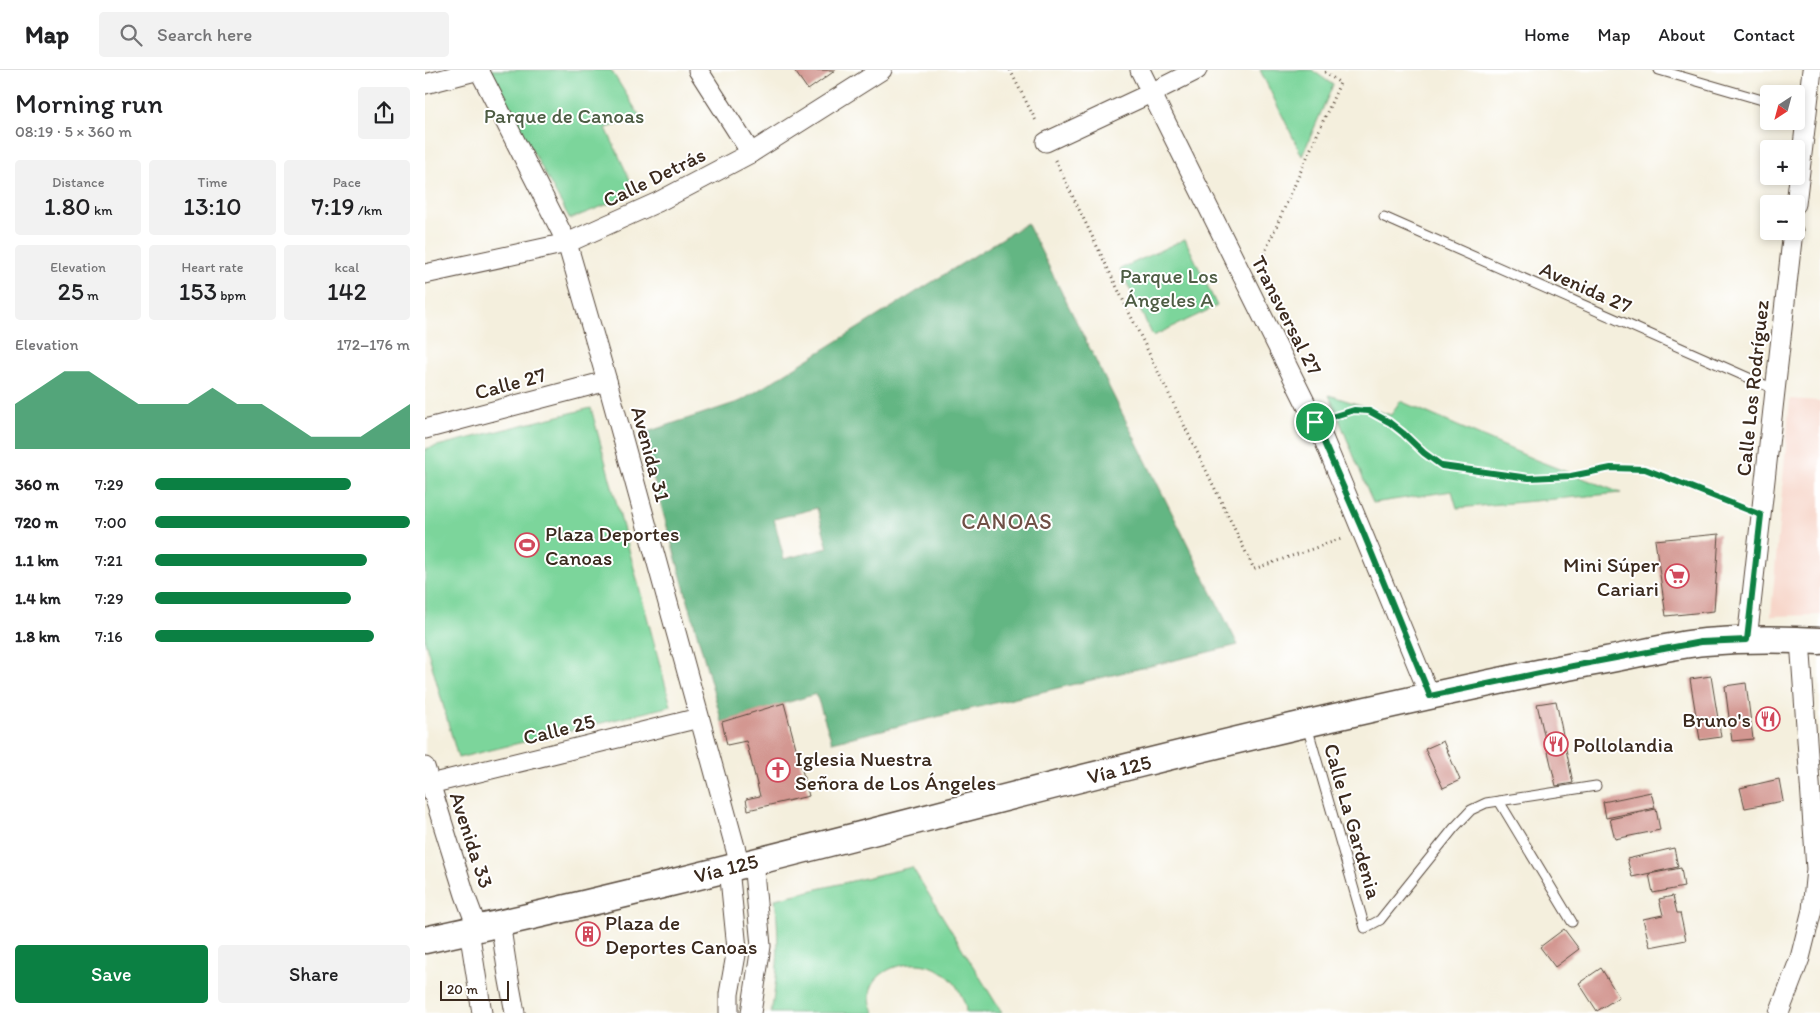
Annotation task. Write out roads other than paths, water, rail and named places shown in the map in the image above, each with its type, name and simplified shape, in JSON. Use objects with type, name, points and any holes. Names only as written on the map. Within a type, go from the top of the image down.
[{"type":"main road","name":"Vía 125","points":[[425,940],[1307,723],[1430,696],[1701,642],[1747,640],[1810,641]]},
{"type":"street","points":[[425,84],[479,70]]},
{"type":"street","name":"Avenida 31","points":[[479,70],[567,243],[740,864]]},
{"type":"street","points":[[698,70],[751,152]]},
{"type":"street","name":"Calle Detrás","points":[[425,274],[567,243],[658,202],[751,152],[882,70]]},
{"type":"street","name":"Transversal 27","points":[[1139,70],[1315,422],[1363,532],[1430,696]]},
{"type":"street","points":[[1046,142],[1197,70]]},
{"type":"street","points":[[1805,97],[1812,70]]},
{"type":"street","points":[[1796,195],[1800,130]]},
{"type":"street","name":"Calle Los Rodríguez","points":[[1747,640],[1792,240]]},
{"type":"street","name":"Calle 27","points":[[425,429],[607,381]]},
{"type":"street","points":[[1779,1013],[1800,958],[1812,910],[1816,869],[1810,641]]},
{"type":"street","name":"Calle 25","points":[[428,776],[699,718]]},
{"type":"street","name":"Avenida 33","points":[[428,776],[465,895],[482,927]]},
{"type":"street","points":[[729,1013],[729,994],[737,949],[740,864]]},
{"type":"street","points":[[740,864],[761,946],[751,1013]]},
{"type":"street","points":[[482,927],[482,1013]]},
{"type":"street","points":[[482,927],[508,975],[515,1013]]},
{"type":"lane","points":[[1659,70],[1760,99]]},
{"type":"lane","name":"Avenida 27","points":[[1385,217],[1774,389]]},
{"type":"lane","name":"Calle La Gardenia","points":[[1307,723],[1365,928],[1380,920],[1453,828],[1471,810],[1486,803],[1499,801]]},
{"type":"lane","points":[[1572,922],[1499,801],[1596,786]]},
{"type":"place","name":"Plaza Deportes Canoas","points":[[527,545]]},
{"type":"place","name":"Mini Súper Cariari","points":[[1677,576]]},
{"type":"place","name":"Bruno's","points":[[1768,719]]},
{"type":"place","name":"Pollolandia","points":[[1556,744]]},
{"type":"place","name":"Iglesia Nuestra Señora de Los Ángeles","points":[[778,770]]},
{"type":"place","name":"Plaza de Deportes Canoas","points":[[588,934]]},
{"type":"district","name":"CANOAS","points":[[1007,521]]},
{"type":"park label","name":"Parque de Canoas","points":[[564,115]]},
{"type":"park label","name":"Parque Los Ángeles A","points":[[1169,287]]}]
